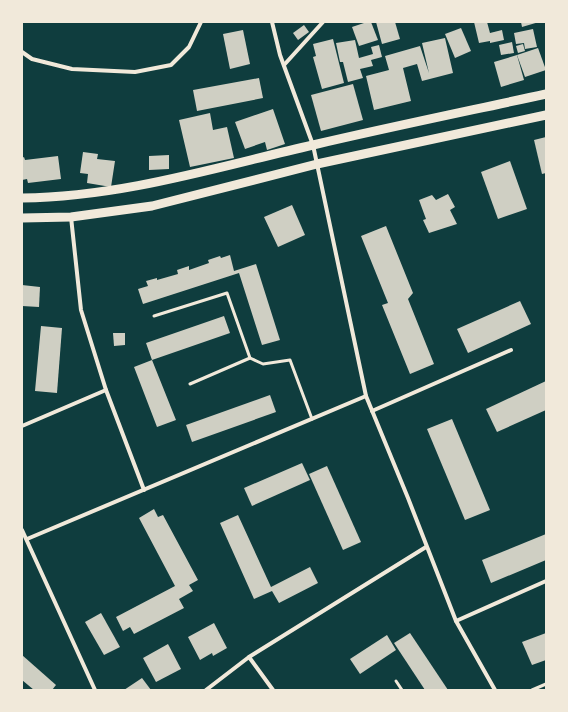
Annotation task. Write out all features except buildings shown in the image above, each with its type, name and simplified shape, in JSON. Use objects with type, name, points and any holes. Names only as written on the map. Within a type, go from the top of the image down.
[{"type":"main road","points":[[22,198],[70,196],[119,189],[176,178],[313,145],[546,94]]},
{"type":"main road","points":[[22,218],[71,217],[152,206],[317,164],[546,115]]},
{"type":"street","points":[[22,52],[32,59],[72,69],[135,72],[171,65],[189,47],[201,22]]},
{"type":"street","points":[[272,22],[280,55],[313,145],[366,396],[456,620],[495,690]]},
{"type":"street","points":[[284,65],[323,22]]},
{"type":"street","points":[[71,217],[81,310],[106,390],[144,490]]},
{"type":"street","points":[[372,411],[511,350]]},
{"type":"street","points":[[22,426],[106,390]]},
{"type":"street","points":[[27,539],[366,396]]},
{"type":"street","points":[[22,530],[95,690]]},
{"type":"street","points":[[206,690],[249,657],[426,547]]},
{"type":"street","points":[[456,620],[546,581]]},
{"type":"street","points":[[249,657],[273,690]]},
{"type":"lane","points":[[154,316],[227,293],[250,358]]},
{"type":"lane","points":[[190,384],[250,358],[264,364],[290,360],[312,419]]},
{"type":"lane","points":[[396,681],[402,690]]},
{"type":"lane","points":[[532,690],[546,684]]}]
